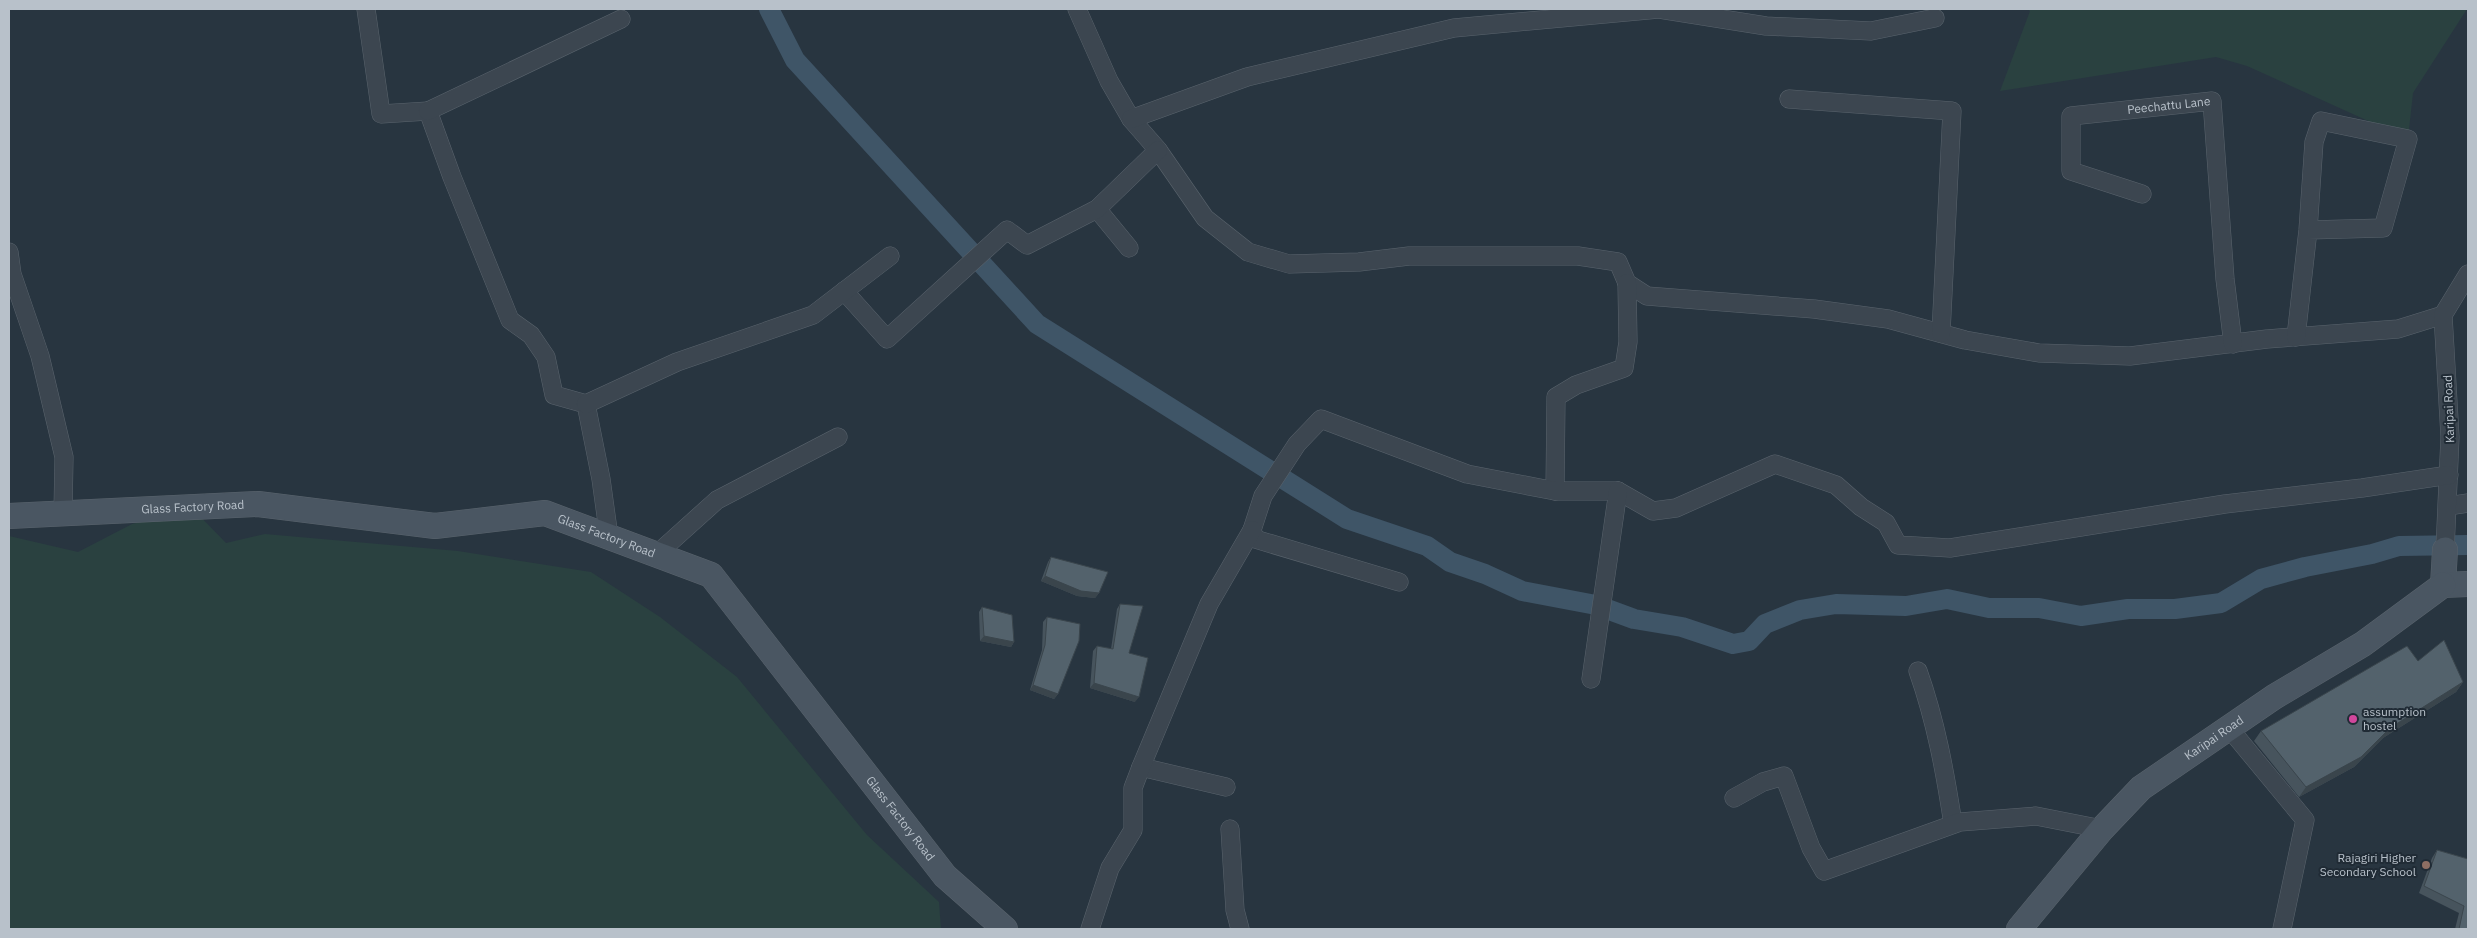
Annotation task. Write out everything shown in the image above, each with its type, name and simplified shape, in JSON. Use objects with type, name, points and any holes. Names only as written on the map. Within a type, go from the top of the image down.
[{"type":"main road","name":"Glass Factory Road","points":[[9,516],[258,504],[435,526],[546,513],[711,576],[945,876],[1005,929]]},
{"type":"main road","points":[[2445,544],[2443,585],[2468,584]]},
{"type":"main road","name":"Karipai Road","points":[[2019,929],[2102,829],[2141,788],[2274,697],[2363,644],[2443,585]]},
{"type":"street","points":[[366,9],[381,114],[428,111],[621,18]]},
{"type":"street","points":[[1077,9],[1109,81],[1131,119],[1158,150],[1205,218],[1248,252],[1289,264],[1359,262],[1409,256],[1578,256],[1618,262],[1627,283],[1628,342],[1624,368],[1576,385],[1556,397],[1555,491]]},
{"type":"street","points":[[1131,119],[1247,77],[1454,28],[1659,9],[1766,26],[1872,31],[1935,18]]},
{"type":"street","points":[[1789,99],[1952,111],[1941,333]]},
{"type":"street","name":"Peechattu Lane","points":[[2142,194],[2071,171],[2071,116],[2212,101],[2225,279],[2233,344]]},
{"type":"street","points":[[428,111],[452,177],[510,320],[531,335],[546,357],[554,395],[586,404],[677,362],[813,315],[890,256]]},
{"type":"street","points":[[2296,337],[2308,230],[2314,142],[2321,121],[2408,139],[2383,228],[2308,230]]},
{"type":"street","points":[[844,291],[887,339],[1007,230],[1027,245],[1097,209],[1158,150]]},
{"type":"street","points":[[1097,209],[1129,248]]},
{"type":"street","points":[[9,252],[12,274],[40,356],[64,457],[63,513]]},
{"type":"street","points":[[1627,283],[1647,296],[1833,312],[1888,319],[1965,340],[2039,353],[2130,356],[2296,337],[2398,329],[2443,315],[2468,274]]},
{"type":"street","name":"Karipai Road","points":[[2443,315],[2450,428],[2445,544]]},
{"type":"street","points":[[586,404],[601,479],[609,537]]},
{"type":"street","points":[[1090,929],[1110,868],[1133,830],[1133,788],[1209,604],[1252,530],[1263,496],[1297,444],[1320,419],[1466,474],[1555,491],[1618,491],[1653,511],[1676,508],[1775,464],[1836,485],[1861,507],[1886,523],[1898,545],[1950,548],[2225,504],[2362,488],[2449,475]]},
{"type":"street","points":[[657,554],[717,500],[838,437]]},
{"type":"street","points":[[1591,679],[1618,491]]},
{"type":"street","points":[[2448,506],[2468,503]]},
{"type":"street","points":[[1252,530],[1255,539],[1399,582]]},
{"type":"street","points":[[1918,671],[1930,704],[1944,761],[1953,824]]},
{"type":"street","points":[[2229,728],[2305,820],[2282,929]]},
{"type":"street","points":[[1141,767],[1226,787]]},
{"type":"street","points":[[1734,798],[1763,782],[1784,776],[1811,848],[1824,871],[1953,824],[2036,816],[2102,829]]},
{"type":"street","points":[[1230,829],[1235,910],[1240,929]]},
{"type":"green space","points":[[2027,9],[2467,9],[2413,93],[2408,139],[2247,66],[2216,57],[2000,91],[2030,11]]},
{"type":"green space","points":[[191,507],[226,543],[265,534],[458,551],[591,572],[660,617],[737,677],[867,835],[939,902],[941,929],[9,929],[9,536],[78,552],[132,524]]},
{"type":"building","points":[[1051,557],[1108,572],[1099,593],[1081,591],[1045,576]]},
{"type":"building","points":[[1120,604],[1143,606],[1129,653],[1148,658],[1139,697],[1094,683],[1097,646],[1113,649]]},
{"type":"building","points":[[982,607],[1012,615],[1014,642],[984,636]]},
{"type":"building","points":[[1047,617],[1080,624],[1079,641],[1058,694],[1033,685],[1045,645]]},
{"type":"building","name":"assumption hostel","points":[[2444,640],[2463,682],[2390,728],[2361,757],[2306,787],[2261,731],[2407,646],[2418,661]]},
{"type":"building","points":[[2437,850],[2468,859],[2468,929],[2459,929],[2464,906],[2424,886]]},
{"type":"waterway","points":[[769,9],[795,60],[1037,324],[1347,519],[1427,546],[1450,562],[1485,574],[1522,591],[1596,605],[1634,619],[1682,627],[1733,644],[1749,641],[1765,624],[1800,610],[1836,604],[1906,606],[1947,599],[1989,608],[2039,608],[2081,616],[2128,609],[2175,609],[2221,603],[2261,579],[2305,567],[2372,554],[2399,546],[2468,545]]},
{"type":"place","name":"assumption hostel","points":[[2353,719]]},
{"type":"place","name":"Rajagiri Higher Secondary School","points":[[2426,865]]}]
